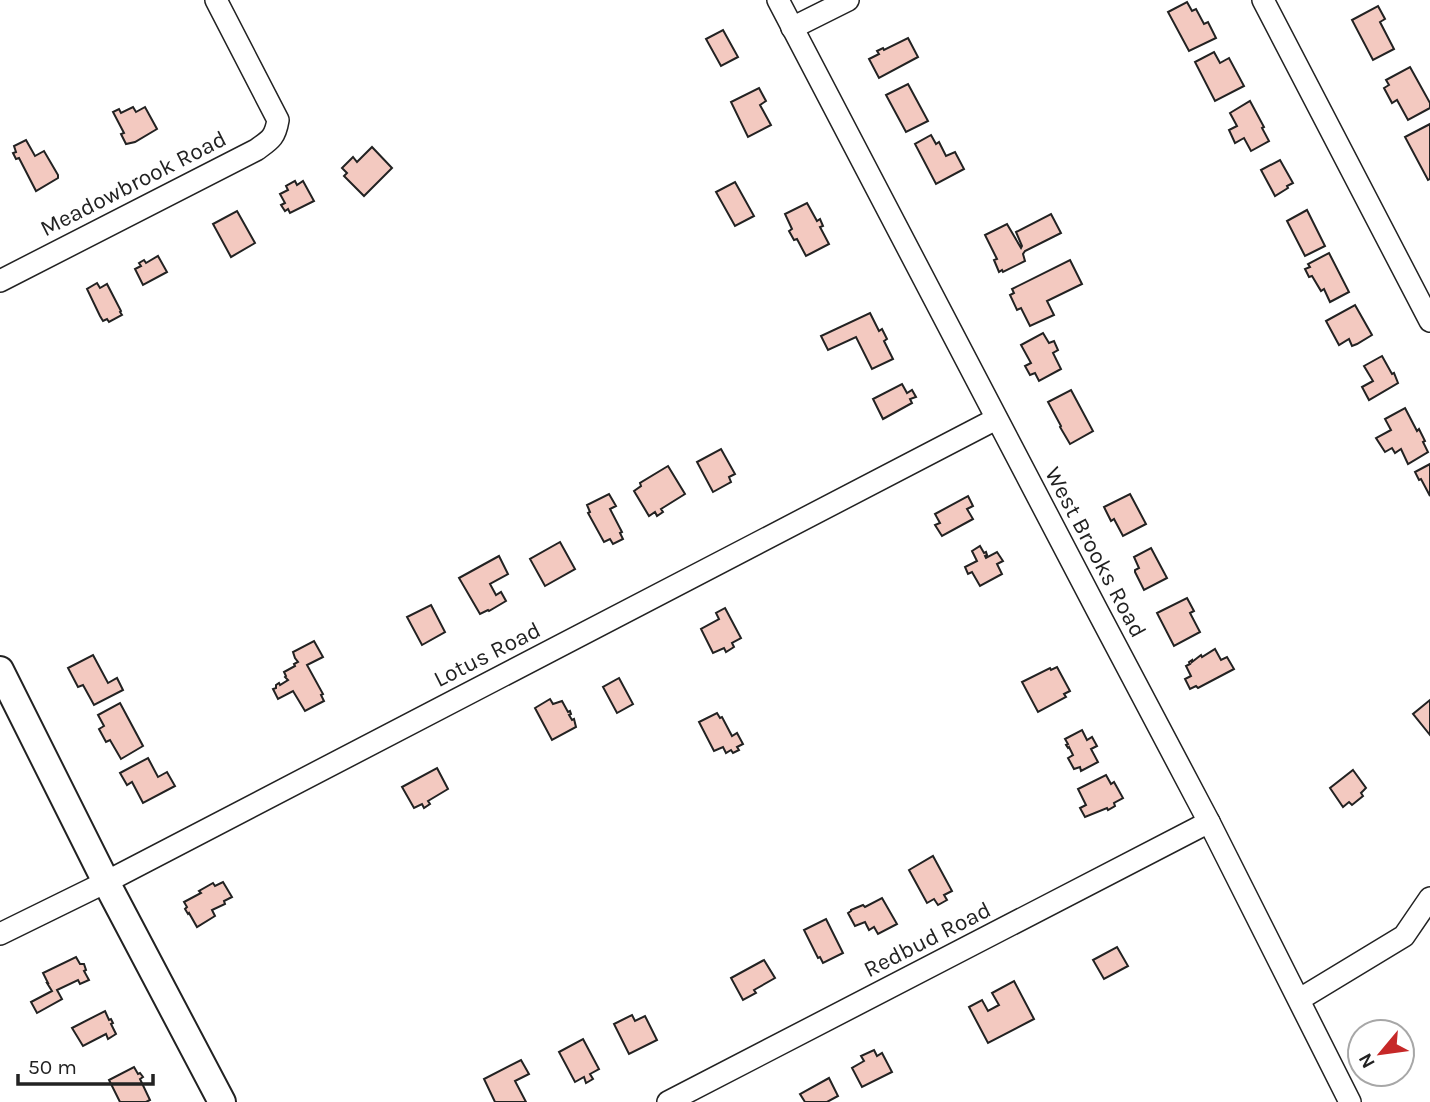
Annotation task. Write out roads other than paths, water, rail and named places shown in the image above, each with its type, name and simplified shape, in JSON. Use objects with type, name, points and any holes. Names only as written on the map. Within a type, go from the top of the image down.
[{"type":"main road","points":[[0,670],[106,882],[222,1102]]},
{"type":"street","name":"Meadowbrook Road","points":[[0,281],[256,150],[271,139],[276,132],[278,120],[216,0]]},
{"type":"street","name":"West Brooks Road","points":[[778,0],[1209,822],[1350,1102]]},
{"type":"street","points":[[792,29],[848,0]]},
{"type":"street","points":[[1263,0],[1430,321]]},
{"type":"street","name":"Lotus Road","points":[[0,934],[106,882],[996,419]]},
{"type":"street","name":"Redbud Road","points":[[668,1102],[1209,822]]},
{"type":"street","points":[[1300,999],[1404,936],[1430,898]]}]
